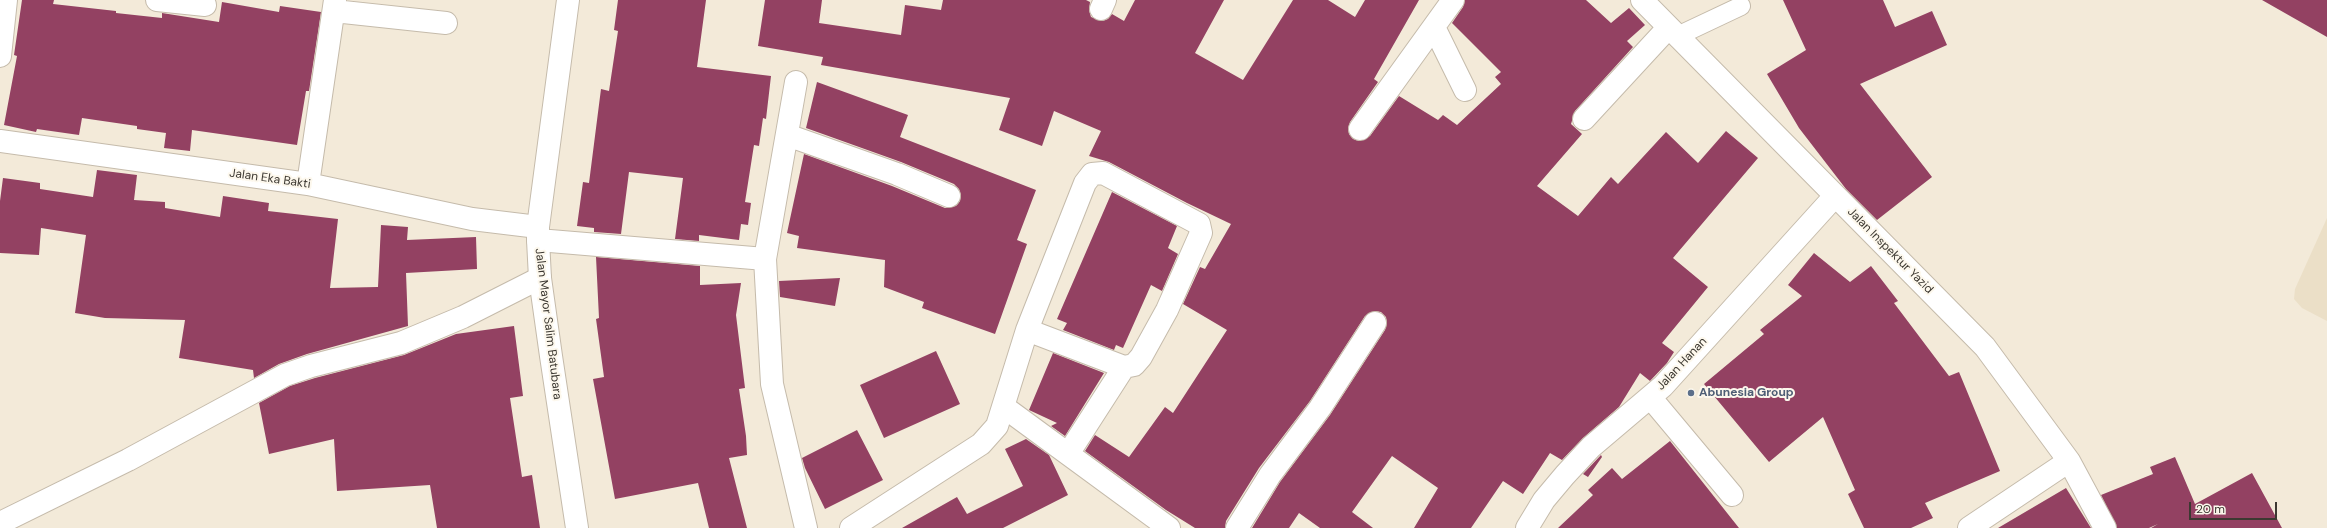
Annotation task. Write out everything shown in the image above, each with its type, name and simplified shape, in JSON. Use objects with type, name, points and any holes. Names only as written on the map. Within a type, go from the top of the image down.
[{"type":"street","points":[[0,56],[6,0]]},
{"type":"street","points":[[157,0],[205,5]]},
{"type":"street","name":"Jalan Mayor Salim Batubara","points":[[568,0],[538,233],[540,278],[577,528]]},
{"type":"street","points":[[1360,129],[1453,0]]},
{"type":"street","name":"Jalan Inspektur Yazid","points":[[1642,0],[1672,33],[1985,347],[2038,416],[2069,461],[2105,528]]},
{"type":"street","points":[[308,184],[334,6],[446,22]]},
{"type":"street","points":[[1434,26],[1465,90]]},
{"type":"street","points":[[1584,119],[1672,33]]},
{"type":"street","points":[[796,82],[765,259],[772,384],[806,528]]},
{"type":"street","points":[[787,135],[897,174],[949,196]]},
{"type":"street","name":"Jalan Eka Bakti","points":[[0,141],[308,184],[538,233],[765,259]]},
{"type":"street","points":[[851,528],[980,444],[997,426],[1027,330],[1085,183],[1092,174],[1103,173],[1191,218],[1199,224],[1201,233],[1167,310],[1141,357],[1134,364],[1124,367],[1027,330]]},
{"type":"street","name":"Jalan Hanan","points":[[1527,528],[1544,500],[1565,474],[1591,447],[1663,386],[1835,196]]},
{"type":"street","points":[[0,523],[26,520],[128,460],[286,375],[311,366],[401,343],[463,317],[540,278]]},
{"type":"street","points":[[1238,528],[1270,475],[1320,408],[1375,323]]},
{"type":"street","points":[[1068,454],[1124,367]]},
{"type":"street","points":[[1650,397],[1732,495]]},
{"type":"street","points":[[1004,407],[1169,528]]},
{"type":"street","points":[[1969,528],[2069,461]]},
{"type":"lane","points":[[1672,33],[1692,29],[1741,6]]},
{"type":"shaded area","points":[[2327,218],[2327,321],[2302,308],[2294,299],[2295,289]]},
{"type":"building","points":[[22,0],[54,0],[53,4],[116,11],[116,13],[162,18],[162,13],[219,22],[222,2],[279,12],[280,6],[321,12],[309,91],[306,91],[297,145],[192,130],[190,151],[164,148],[166,133],[137,129],[137,126],[82,118],[79,135],[37,129],[36,132],[4,125],[17,56],[14,55]]},
{"type":"building","points":[[618,0],[706,0],[697,67],[771,76],[766,119],[763,118],[759,146],[754,145],[745,202],[751,203],[748,225],[741,224],[739,240],[699,235],[699,241],[675,239],[683,178],[629,172],[621,234],[594,232],[594,228],[577,226],[583,182],[589,183],[601,89],[609,91],[618,31],[614,30]]},
{"type":"building","points":[[765,0],[822,0],[819,23],[901,35],[905,5],[941,10],[943,0],[1086,0],[1090,2],[1089,10],[1091,17],[1102,21],[1108,19],[1112,14],[1124,21],[1135,0],[1224,0],[1195,53],[1243,80],[1293,0],[1328,0],[1355,17],[1365,0],[1419,0],[1374,79],[1378,82],[1350,122],[1348,128],[1349,134],[1353,139],[1359,141],[1370,136],[1399,96],[1438,120],[1443,115],[1457,125],[1501,84],[1495,77],[1501,72],[1452,23],[1463,7],[1465,0],[1586,0],[1611,23],[1629,8],[1645,25],[1627,41],[1633,47],[1575,111],[1571,124],[1582,134],[1537,186],[1578,216],[1611,177],[1618,184],[1666,132],[1698,163],[1726,131],[1758,158],[1673,258],[1708,287],[1662,343],[1674,352],[1667,363],[1650,381],[1640,373],[1619,407],[1583,438],[1562,460],[1550,453],[1523,494],[1503,481],[1471,528],[1414,528],[1438,488],[1392,456],[1352,512],[1373,528],[1320,528],[1299,513],[1289,528],[1252,528],[1280,482],[1330,415],[1385,330],[1387,323],[1386,317],[1381,312],[1375,311],[1365,316],[1310,401],[1259,468],[1226,521],[1225,528],[1195,528],[1166,510],[1085,451],[1095,435],[1129,457],[1165,407],[1173,413],[1227,330],[1183,304],[1200,267],[1205,269],[1231,224],[1187,203],[1109,162],[1089,156],[1101,131],[1054,111],[1042,146],[999,130],[1010,98],[821,65],[823,57],[758,46]]},
{"type":"building","points":[[1783,0],[1883,0],[1895,27],[1932,11],[1947,45],[1860,84],[1932,177],[1877,220],[1846,189],[1799,128],[1767,74],[1806,50]]},
{"type":"building","points":[[2262,0],[2327,0],[2327,37]]},
{"type":"building","points":[[817,82],[908,115],[900,137],[1036,190],[1017,240],[1027,244],[995,334],[922,308],[924,302],[884,287],[885,260],[797,248],[799,236],[787,233],[804,154],[892,186],[945,208],[956,206],[960,201],[961,195],[959,189],[954,184],[901,162],[806,128]]},
{"type":"building","points":[[97,170],[137,175],[134,200],[165,202],[165,208],[220,217],[223,196],[269,203],[268,211],[338,219],[330,288],[378,287],[381,225],[408,227],[407,240],[476,237],[477,269],[406,273],[408,326],[307,354],[279,364],[254,378],[253,370],[179,358],[185,320],[105,318],[75,313],[86,235],[41,228],[39,255],[0,253],[0,201],[3,178],[40,183],[40,189],[93,197]]},
{"type":"building","points":[[1112,192],[1177,226],[1168,248],[1178,254],[1162,291],[1151,285],[1123,348],[1116,345],[1114,350],[1063,330],[1067,323],[1057,319]]},
{"type":"building","points":[[1814,253],[1850,282],[1871,266],[1898,301],[1894,303],[1949,376],[1959,372],[2000,471],[1925,503],[1933,518],[1911,528],[1864,528],[1848,494],[1855,490],[1823,417],[1769,462],[1704,384],[1764,334],[1760,330],[1802,296],[1788,285]]},
{"type":"building","points":[[596,257],[700,266],[700,285],[741,283],[736,315],[745,388],[739,389],[746,436],[747,455],[729,458],[747,528],[709,528],[698,483],[615,499],[593,379],[604,377],[596,319],[599,318]]},
{"type":"building","points":[[840,278],[835,306],[780,297],[779,281]]},
{"type":"building","points":[[514,326],[523,396],[510,398],[522,477],[532,475],[540,528],[437,528],[430,485],[337,491],[334,439],[269,454],[259,403],[290,386],[404,355],[456,334]]},
{"type":"building","points":[[936,351],[960,404],[884,438],[860,385]]},
{"type":"building","points":[[1053,353],[1104,373],[1065,436],[1051,426],[1057,423],[1029,410]]},
{"type":"building","points":[[857,430],[883,480],[825,509],[805,468],[802,458]]},
{"type":"building","points":[[1026,439],[1049,455],[1068,495],[1003,528],[902,528],[957,497],[967,514],[1023,486],[1005,449]]},
{"type":"building","points":[[1670,441],[1739,528],[1558,528],[1593,495],[1588,490],[1612,468],[1622,479]]},
{"type":"building","points":[[1601,455],[1602,457],[1588,477],[1583,474]]},
{"type":"building","points":[[2175,457],[2195,504],[2252,473],[2282,528],[2151,528],[2158,524],[2149,528],[2117,528],[2101,495],[2153,474],[2150,467]]},
{"type":"building","points":[[2066,488],[2091,528],[1998,528]]},
{"type":"place","name":"Abunesia Group","points":[[1691,393]]}]
